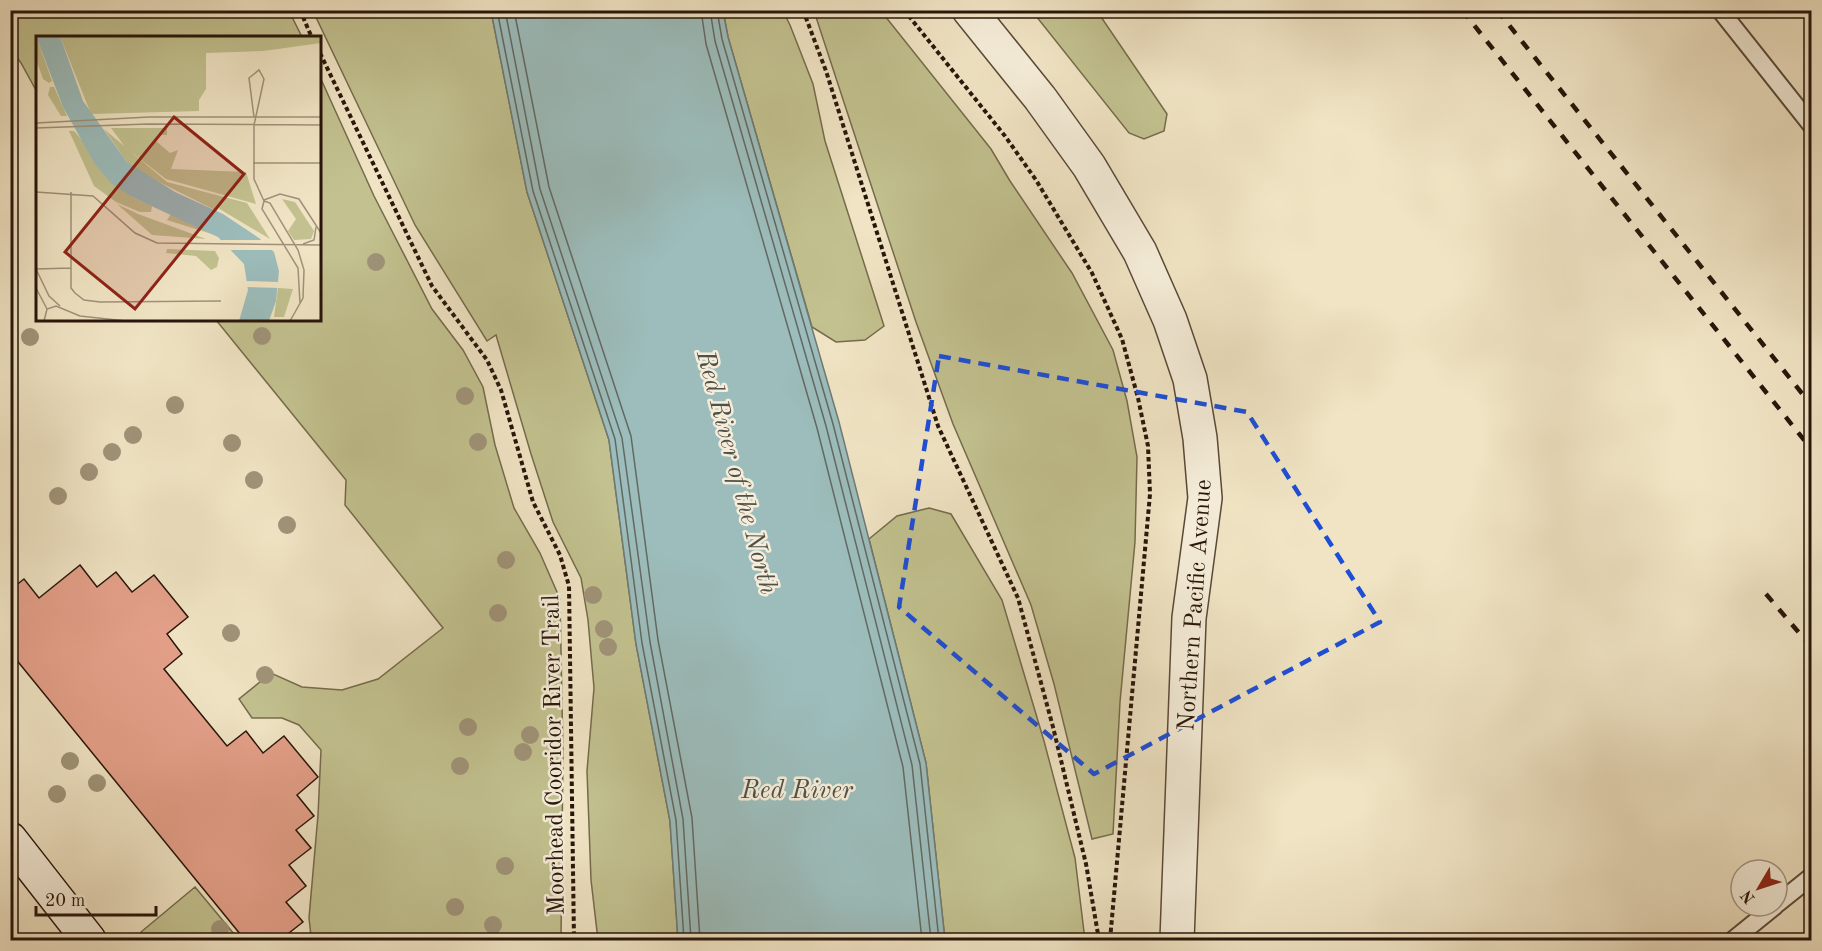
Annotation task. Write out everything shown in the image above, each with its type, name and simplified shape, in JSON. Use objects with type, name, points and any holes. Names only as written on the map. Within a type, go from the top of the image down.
[{"type":"street","name":"Northern Pacific Avenue","points":[[969,10],[1040,98],[1089,166],[1140,252],[1170,320],[1190,379],[1200,438],[1205,498],[1189,618],[1177,940]]},
{"type":"street","points":[[10,839],[89,940]]},
{"type":"lane","points":[[1720,10],[1812,126]]},
{"type":"lane","points":[[1789,895],[1812,876]]},
{"type":"lane","points":[[1732,940],[1760,918]]},
{"type":"path","points":[[300,10],[311,36]]},
{"type":"path","points":[[803,10],[829,83],[938,426],[1018,598],[1053,727],[1086,864],[1100,940]]},
{"type":"path","points":[[904,10],[1005,136],[1036,180],[1092,273],[1122,339],[1138,398],[1148,446],[1150,494],[1110,940]]},
{"type":"path","name":"Moorhead Cooridor River Trail","points":[[321,55],[432,286],[487,360],[501,390],[533,502],[560,555],[569,586],[574,940]]},
{"type":"highlighted area","points":[[939,356],[1247,412],[1380,622],[1094,774],[899,607]]},
{"type":"shaded area","points":[[11,10],[289,11],[302,36],[36,36],[36,90],[11,49]]},
{"type":"shaded area","points":[[313,11],[491,11],[527,192],[609,440],[636,644],[670,821],[678,940],[598,940],[591,880],[587,771],[594,688],[588,620],[581,578],[553,522],[496,335],[487,341],[415,225]]},
{"type":"shaded area","points":[[723,11],[783,11],[790,25],[813,84],[825,141],[884,326],[865,340],[836,342],[812,327],[728,37]]},
{"type":"shaded area","points":[[814,11],[881,11],[991,149],[1072,273],[1113,350],[1127,401],[1137,457],[1135,542],[1120,702],[1113,834],[1092,839],[1054,684],[1031,605],[953,424],[916,322]]},
{"type":"shaded area","points":[[1032,11],[1097,11],[1167,114],[1164,131],[1144,139],[1129,133]]},
{"type":"shaded area","points":[[321,79],[374,196],[432,309],[463,350],[483,387],[495,445],[514,508],[540,553],[560,599],[563,754],[561,940],[306,940],[311,936],[309,918],[321,750],[299,725],[282,718],[252,718],[239,699],[271,673],[302,687],[342,690],[378,679],[443,628],[345,505],[346,480],[217,321],[321,321]]},
{"type":"shaded area","points":[[929,508],[951,514],[1002,600],[1044,741],[1075,858],[1085,940],[945,940],[926,763],[869,539],[897,516]]},
{"type":"shaded area","points":[[195,887],[239,940],[148,940],[141,932]]},
{"type":"water","name":"Red River","points":[[491,11],[723,11],[728,37],[839,422],[926,763],[945,940],[678,940],[670,821],[636,644],[609,440],[527,192]]},
{"type":"building","points":[[80,565],[97,587],[116,572],[132,592],[154,575],[188,617],[167,634],[182,654],[164,669],[227,746],[246,731],[263,753],[284,736],[318,777],[297,795],[314,816],[296,830],[311,848],[289,865],[306,886],[286,902],[303,922],[280,940],[245,940],[10,652],[10,590],[24,579],[39,598]]},
{"type":"railway","points":[[1462,10],[1812,450]]},
{"type":"railway","points":[[1497,10],[1812,406]]},
{"type":"railway","points":[[1766,594],[1812,648]]},
{"type":"water label","name":"Red River of the North","points":[[738,472]]}]
